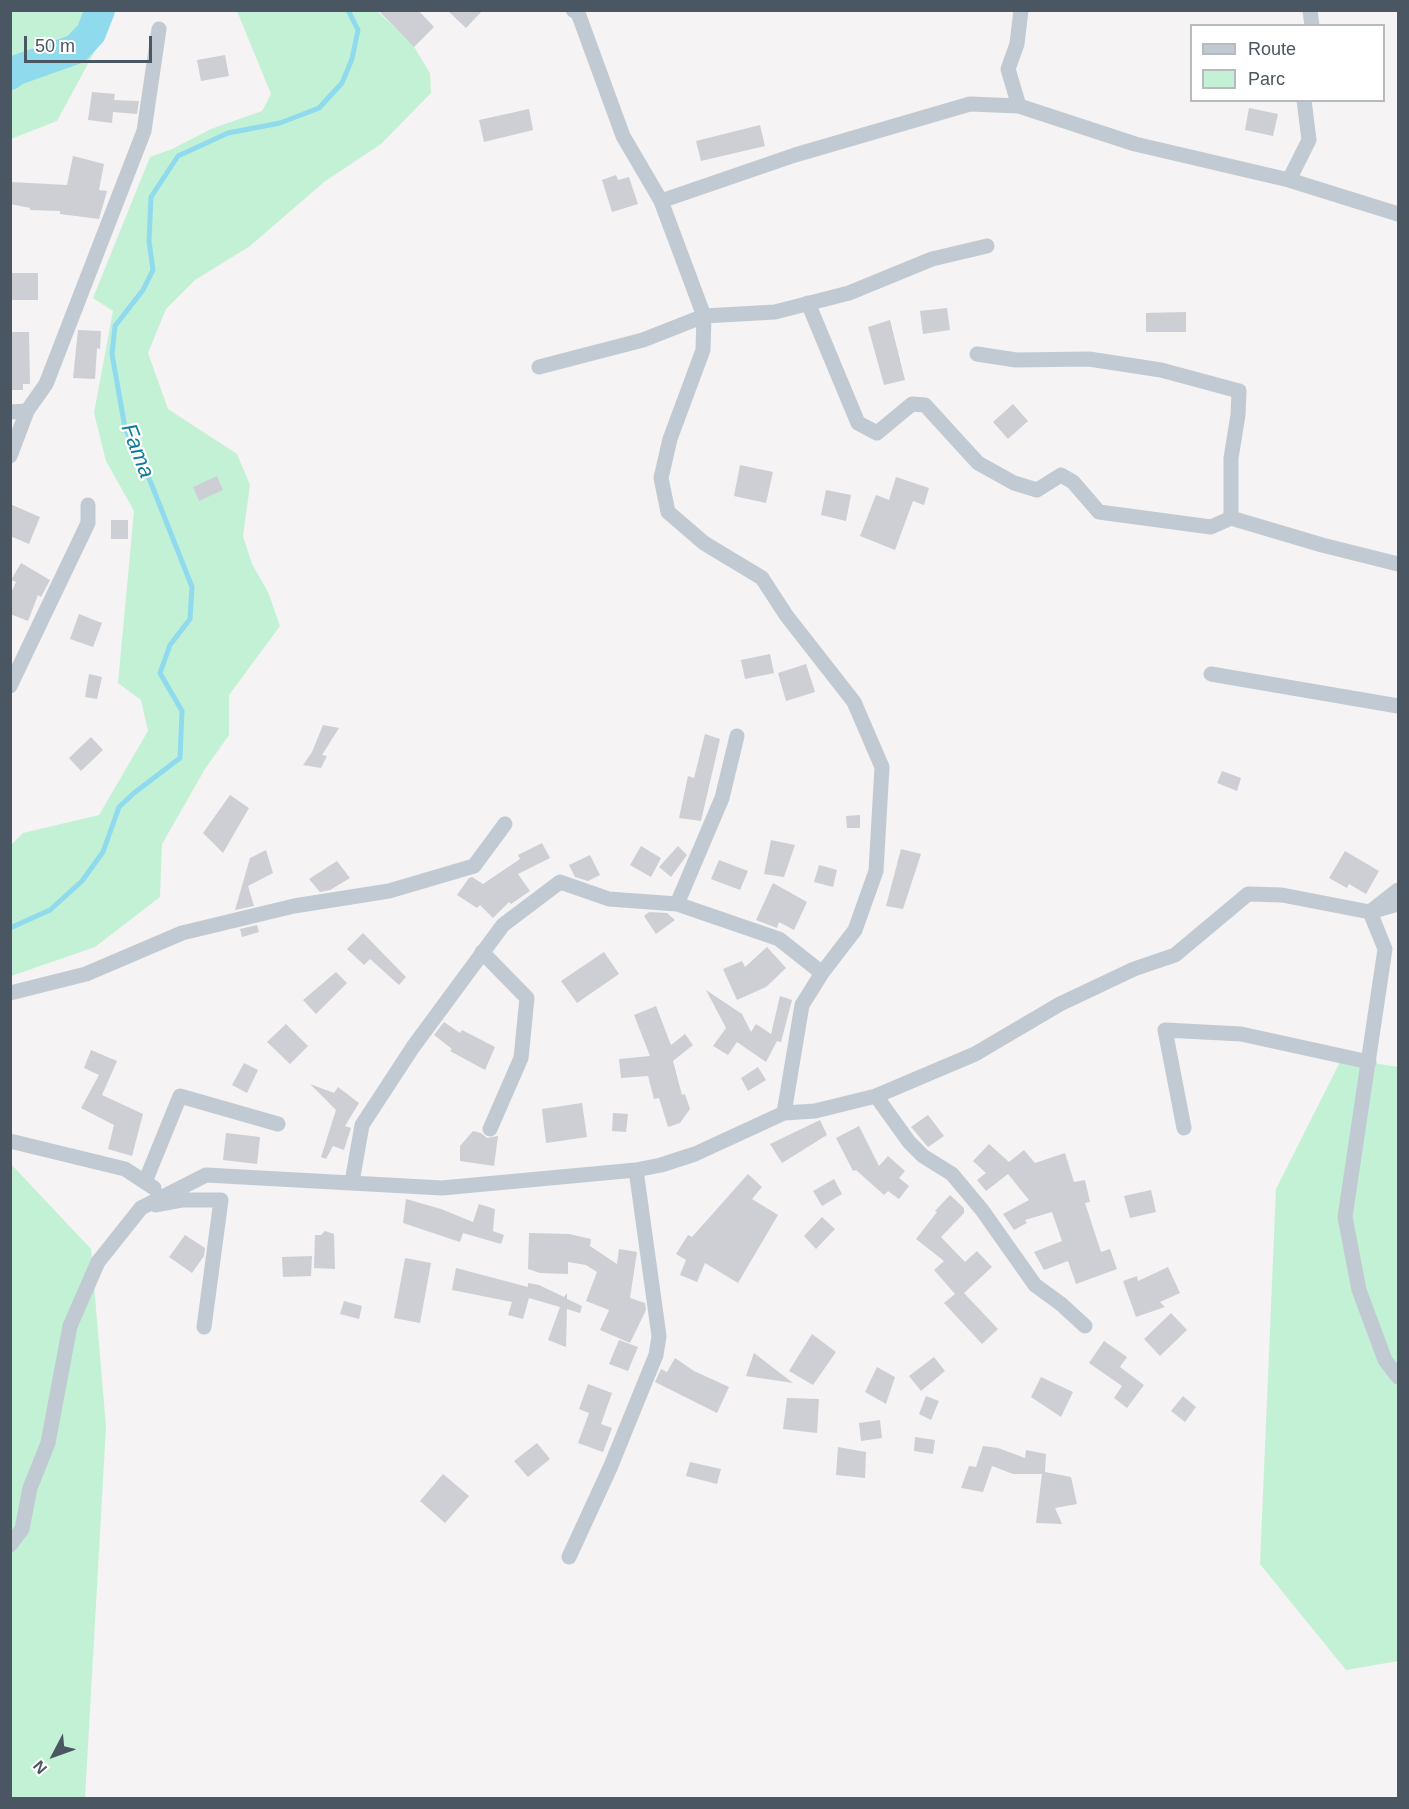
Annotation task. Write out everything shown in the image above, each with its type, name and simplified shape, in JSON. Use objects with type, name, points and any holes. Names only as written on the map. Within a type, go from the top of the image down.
[{"type":"street","points":[[573,10],[578,13],[623,136],[662,201],[704,316],[703,350],[670,439],[661,478],[668,512],[704,543],[762,578],[786,615],[854,702],[882,767],[876,871],[855,930],[822,973],[802,1005],[784,1113]]},
{"type":"street","points":[[1019,106],[1008,69],[1017,44],[1021,10]]},
{"type":"street","points":[[10,456],[27,411],[46,384],[144,131],[159,29]]},
{"type":"street","points":[[1288,180],[1309,140],[1304,102]]},
{"type":"street","points":[[662,201],[795,155],[970,104],[1019,106],[1135,144],[1288,180],[1398,213]]},
{"type":"street","points":[[539,367],[643,340],[704,316],[775,312],[849,293],[932,259],[987,246]]},
{"type":"street","points":[[808,303],[858,423],[877,433],[912,404],[925,405],[978,463],[1014,483],[1037,490],[1061,475],[1073,482],[1099,512],[1211,527],[1231,518],[1322,545],[1398,564]]},
{"type":"street","points":[[977,354],[1016,360],[1089,359],[1161,370],[1239,391],[1238,415],[1231,458],[1231,518]]},
{"type":"street","points":[[10,412],[27,411]]},
{"type":"street","points":[[10,686],[88,523],[88,505]]},
{"type":"street","points":[[1211,674],[1398,706]]},
{"type":"street","points":[[677,904],[722,798],[736,736]]},
{"type":"street","points":[[10,993],[86,974],[182,933],[294,906],[389,891],[474,866],[505,824]]},
{"type":"street","points":[[352,1182],[362,1125],[413,1047],[502,925],[560,882],[609,899],[677,904],[779,939],[822,973]]},
{"type":"street","points":[[1370,912],[1398,890]]},
{"type":"street","points":[[10,1545],[22,1529],[30,1488],[48,1443],[70,1326],[84,1289],[98,1262],[141,1208],[206,1175],[442,1188],[636,1170],[696,1154],[784,1113],[815,1111],[876,1096],[975,1054],[1060,1004],[1134,969],[1175,955],[1248,894],[1282,895],[1370,912],[1398,904]]},
{"type":"street","points":[[1370,912],[1385,949],[1345,1217],[1359,1290],[1385,1360],[1398,1377]]},
{"type":"street","points":[[482,952],[527,998],[522,1058],[490,1129]]},
{"type":"street","points":[[1184,1128],[1165,1030],[1241,1034],[1369,1062]]},
{"type":"street","points":[[145,1182],[180,1096],[278,1124]]},
{"type":"street","points":[[876,1096],[909,1142],[923,1156],[952,1174],[982,1210],[1035,1285],[1085,1326]]},
{"type":"street","points":[[10,1141],[125,1169],[164,1195]]},
{"type":"street","points":[[569,1557],[610,1468],[656,1355],[659,1336],[636,1170]]},
{"type":"street","points":[[141,1208],[183,1200],[221,1200],[204,1327]]},
{"type":"green space","points":[[11,10],[114,11],[109,25],[57,121],[11,139]]},
{"type":"green space","points":[[237,11],[377,11],[413,45],[430,73],[431,93],[381,144],[324,182],[250,246],[195,280],[166,309],[148,353],[168,409],[237,454],[250,485],[243,536],[252,564],[268,592],[280,626],[229,695],[229,735],[205,769],[162,844],[160,897],[95,947],[11,976],[10,846],[23,833],[99,815],[148,731],[141,700],[118,683],[134,511],[106,461],[94,413],[113,311],[93,298],[150,157],[172,149],[211,129],[262,111],[271,94]]},
{"type":"green space","points":[[1342,1058],[1398,1067],[1398,1661],[1346,1670],[1260,1564],[1276,1189]]},
{"type":"green space","points":[[10,1163],[91,1249],[106,1427],[85,1798],[11,1798]]},
{"type":"building","points":[[378,10],[418,10],[434,27],[414,47]]},
{"type":"building","points":[[447,10],[483,10],[466,28]]},
{"type":"building","points":[[225,55],[229,76],[201,81],[197,60]]},
{"type":"building","points":[[92,92],[115,94],[114,100],[139,101],[137,114],[113,112],[112,123],[88,120]]},
{"type":"building","points":[[1249,108],[1278,114],[1273,136],[1245,130]]},
{"type":"building","points":[[529,109],[533,130],[484,142],[479,120]]},
{"type":"building","points":[[760,125],[765,146],[701,161],[696,141]]},
{"type":"building","points":[[73,156],[104,164],[99,190],[107,191],[99,219],[60,214],[60,211],[30,210],[30,208],[10,204],[10,182],[67,185]]},
{"type":"building","points":[[616,175],[618,180],[629,177],[638,204],[612,212],[602,180]]},
{"type":"building","points":[[12,273],[38,273],[38,300],[12,300]]},
{"type":"building","points":[[947,308],[950,330],[923,334],[920,311]]},
{"type":"building","points":[[1186,312],[1186,332],[1146,332],[1146,313]]},
{"type":"building","points":[[890,320],[905,380],[884,385],[868,327]]},
{"type":"building","points":[[78,330],[101,331],[100,349],[97,348],[95,379],[73,378]]},
{"type":"building","points":[[10,332],[29,332],[30,384],[23,384],[23,390],[10,390]]},
{"type":"building","points":[[1013,404],[1028,421],[1008,439],[993,422]]},
{"type":"building","points":[[740,465],[773,472],[766,503],[734,496]]},
{"type":"building","points":[[217,476],[223,490],[199,501],[193,487]]},
{"type":"building","points":[[896,477],[929,488],[924,505],[913,501],[895,550],[860,536],[876,495],[889,500]]},
{"type":"building","points":[[826,490],[851,495],[846,521],[821,515]]},
{"type":"building","points":[[10,504],[40,517],[29,544],[10,536]]},
{"type":"building","points":[[111,520],[128,520],[128,539],[111,539]]},
{"type":"building","points":[[21,563],[50,580],[41,597],[38,595],[28,621],[10,614],[10,595],[16,582],[11,580]]},
{"type":"building","points":[[79,614],[102,623],[93,647],[70,639]]},
{"type":"building","points":[[770,654],[774,673],[745,679],[741,660]]},
{"type":"building","points":[[806,664],[815,692],[786,701],[778,673]]},
{"type":"building","points":[[89,674],[102,677],[97,699],[85,697]]},
{"type":"building","points":[[323,725],[339,728],[322,755],[327,756],[321,768],[303,765],[312,752]]},
{"type":"building","points":[[705,734],[720,739],[701,821],[679,818],[688,776],[694,778]]},
{"type":"building","points":[[91,737],[103,750],[81,771],[69,758]]},
{"type":"building","points":[[1222,771],[1241,778],[1237,791],[1217,783]]},
{"type":"building","points":[[230,795],[249,808],[223,853],[203,833]]},
{"type":"building","points":[[860,815],[860,828],[847,828],[846,816]]},
{"type":"building","points":[[771,840],[795,845],[784,877],[764,874]]},
{"type":"building","points":[[542,843],[550,858],[518,874],[530,891],[511,904],[509,902],[493,918],[480,905],[477,908],[457,895],[469,878],[472,877],[483,884],[520,859],[518,855]]},
{"type":"building","points":[[641,846],[661,858],[651,877],[630,865]]},
{"type":"building","points":[[678,846],[687,855],[671,877],[659,867]]},
{"type":"building","points":[[901,849],[921,854],[903,909],[886,906]]},
{"type":"building","points":[[266,850],[273,873],[248,886],[254,906],[235,910],[250,858]]},
{"type":"building","points":[[1345,851],[1379,871],[1366,894],[1349,884],[1347,888],[1329,878]]},
{"type":"building","points":[[590,855],[600,875],[588,881],[575,877],[569,865]]},
{"type":"building","points":[[719,860],[748,871],[740,890],[711,879]]},
{"type":"building","points":[[337,861],[350,878],[330,890],[320,892],[309,879]]},
{"type":"building","points":[[819,865],[837,870],[833,887],[814,882]]},
{"type":"building","points":[[773,883],[807,902],[794,930],[779,922],[777,928],[756,920]]},
{"type":"building","points":[[649,912],[667,913],[675,920],[656,934],[644,916]]},
{"type":"building","points":[[257,925],[259,932],[242,937],[240,929]]},
{"type":"building","points":[[363,933],[406,977],[399,985],[370,959],[364,965],[347,949]]},
{"type":"building","points":[[767,947],[786,968],[766,987],[737,1000],[723,969],[742,961],[745,967]]},
{"type":"building","points":[[604,952],[619,974],[577,1003],[561,981]]},
{"type":"building","points":[[336,972],[347,983],[316,1014],[303,1000]]},
{"type":"building","points":[[706,990],[742,1014],[751,1032],[756,1024],[771,1034],[780,996],[792,1000],[781,1042],[777,1041],[766,1062],[737,1042],[728,1055],[713,1046],[726,1028]]},
{"type":"building","points":[[656,1006],[671,1045],[685,1034],[693,1045],[673,1061],[682,1095],[685,1094],[690,1109],[680,1123],[668,1127],[659,1098],[654,1099],[648,1076],[621,1078],[619,1059],[650,1056],[634,1015]]},
{"type":"building","points":[[444,1022],[460,1033],[462,1030],[495,1047],[485,1070],[450,1051],[452,1049],[434,1035]]},
{"type":"building","points":[[286,1024],[308,1046],[290,1064],[267,1042]]},
{"type":"building","points":[[91,1050],[117,1061],[102,1095],[143,1114],[132,1156],[108,1149],[114,1125],[81,1108],[99,1075],[84,1068]]},
{"type":"building","points":[[244,1063],[258,1070],[247,1093],[232,1085]]},
{"type":"building","points":[[758,1067],[766,1080],[748,1091],[741,1078]]},
{"type":"building","points":[[310,1084],[334,1093],[338,1087],[359,1103],[345,1126],[351,1128],[344,1150],[333,1146],[326,1159],[321,1157],[336,1110]]},
{"type":"building","points":[[582,1103],[587,1137],[546,1143],[542,1109]]},
{"type":"building","points":[[613,1113],[628,1114],[626,1132],[612,1131]]},
{"type":"building","points":[[928,1115],[944,1136],[928,1147],[911,1127]]},
{"type":"building","points":[[820,1120],[827,1135],[782,1163],[770,1144]]},
{"type":"building","points":[[859,1126],[879,1166],[888,1156],[905,1171],[899,1178],[909,1186],[899,1199],[888,1191],[884,1195],[856,1170],[853,1171],[836,1138]]},
{"type":"building","points":[[473,1131],[487,1138],[498,1136],[494,1166],[460,1161],[460,1146]]},
{"type":"building","points":[[226,1133],[260,1137],[257,1164],[223,1160]]},
{"type":"building","points":[[989,1144],[1009,1162],[1024,1150],[1035,1163],[1065,1153],[1074,1182],[1085,1180],[1090,1202],[1085,1203],[1101,1252],[1110,1249],[1117,1269],[1076,1284],[1068,1261],[1044,1270],[1034,1252],[1062,1241],[1052,1212],[1025,1220],[1027,1223],[1014,1230],[1003,1214],[1029,1200],[1008,1174],[986,1191],[977,1180],[986,1173],[973,1161]]},
{"type":"building","points":[[748,1174],[762,1187],[752,1199],[778,1215],[738,1283],[705,1263],[697,1282],[680,1275],[686,1260],[676,1254],[688,1235],[692,1237]]},
{"type":"building","points":[[834,1179],[842,1194],[822,1206],[813,1191]]},
{"type":"building","points":[[1151,1190],[1156,1212],[1130,1218],[1124,1196]]},
{"type":"building","points":[[950,1195],[964,1208],[964,1213],[941,1237],[965,1262],[977,1251],[992,1267],[964,1293],[998,1329],[982,1344],[944,1303],[955,1294],[934,1270],[944,1261],[916,1239],[937,1212],[935,1211]]},
{"type":"building","points":[[406,1199],[441,1209],[473,1222],[479,1204],[495,1209],[493,1231],[504,1235],[501,1244],[463,1233],[460,1242],[403,1223]]},
{"type":"building","points":[[822,1217],[835,1229],[816,1249],[804,1236]]},
{"type":"building","points":[[325,1231],[334,1234],[335,1269],[314,1268],[315,1235],[321,1235]]},
{"type":"building","points":[[529,1233],[569,1234],[591,1239],[590,1246],[617,1264],[619,1249],[637,1252],[630,1298],[645,1303],[646,1310],[630,1343],[600,1330],[609,1310],[586,1301],[597,1272],[586,1265],[568,1262],[568,1274],[540,1273],[528,1269]]},
{"type":"building","points":[[185,1235],[205,1248],[204,1256],[192,1273],[169,1257]]},
{"type":"building","points":[[312,1256],[311,1276],[283,1277],[282,1257]]},
{"type":"building","points":[[405,1258],[431,1263],[420,1323],[394,1318]]},
{"type":"building","points":[[1168,1267],[1180,1293],[1160,1302],[1165,1307],[1136,1317],[1123,1281],[1137,1276],[1138,1281]]},
{"type":"building","points":[[456,1268],[528,1287],[528,1283],[539,1285],[564,1297],[567,1293],[567,1299],[582,1306],[580,1313],[567,1309],[566,1347],[548,1340],[560,1307],[529,1298],[523,1319],[508,1315],[512,1302],[452,1290]]},
{"type":"building","points":[[344,1301],[362,1306],[359,1319],[340,1314]]},
{"type":"building","points":[[1171,1313],[1187,1330],[1160,1356],[1144,1339]]},
{"type":"building","points":[[812,1334],[836,1352],[813,1385],[789,1371]]},
{"type":"building","points":[[619,1340],[638,1347],[628,1371],[609,1364]]},
{"type":"building","points":[[1104,1341],[1127,1357],[1120,1367],[1144,1385],[1127,1408],[1114,1398],[1122,1386],[1089,1363]]},
{"type":"building","points":[[754,1353],[793,1383],[746,1376]]},
{"type":"building","points":[[934,1357],[945,1371],[921,1391],[909,1376]]},
{"type":"building","points":[[675,1358],[694,1371],[729,1387],[717,1413],[655,1382],[661,1369],[667,1372]]},
{"type":"building","points":[[877,1367],[895,1377],[886,1404],[865,1392]]},
{"type":"building","points":[[1041,1377],[1073,1392],[1061,1417],[1031,1397]]},
{"type":"building","points":[[588,1384],[612,1393],[601,1424],[612,1428],[603,1452],[578,1443],[589,1413],[579,1409]]},
{"type":"building","points":[[926,1396],[939,1401],[931,1420],[919,1414]]},
{"type":"building","points":[[1183,1396],[1196,1407],[1185,1422],[1171,1411]]},
{"type":"building","points":[[787,1398],[819,1399],[817,1433],[783,1429]]},
{"type":"building","points":[[880,1420],[882,1438],[861,1441],[859,1423]]},
{"type":"building","points":[[915,1437],[935,1440],[933,1454],[914,1451]]},
{"type":"building","points":[[537,1443],[550,1459],[528,1477],[514,1461]]},
{"type":"building","points":[[983,1446],[998,1448],[1025,1458],[1026,1450],[1046,1454],[1045,1472],[1071,1477],[1077,1504],[1055,1508],[1062,1524],[1036,1523],[1042,1474],[1013,1474],[992,1466],[983,1492],[961,1488],[969,1466],[976,1467]]},
{"type":"building","points":[[838,1447],[866,1452],[865,1478],[836,1475]]},
{"type":"building","points":[[690,1462],[721,1469],[717,1484],[686,1476]]},
{"type":"building","points":[[443,1474],[469,1496],[445,1523],[420,1501]]},
{"type":"waterway","points":[[10,75],[14,71],[76,49],[91,33],[100,10]]},
{"type":"waterway","name":"Fama","points":[[10,928],[50,910],[82,881],[103,852],[119,807],[180,758],[182,711],[160,673],[170,645],[190,619],[192,587],[149,478],[125,428],[112,354],[115,326],[143,290],[153,270],[149,241],[151,197],[178,156],[228,133],[280,123],[319,108],[342,83],[352,59],[358,30],[348,10]]}]
